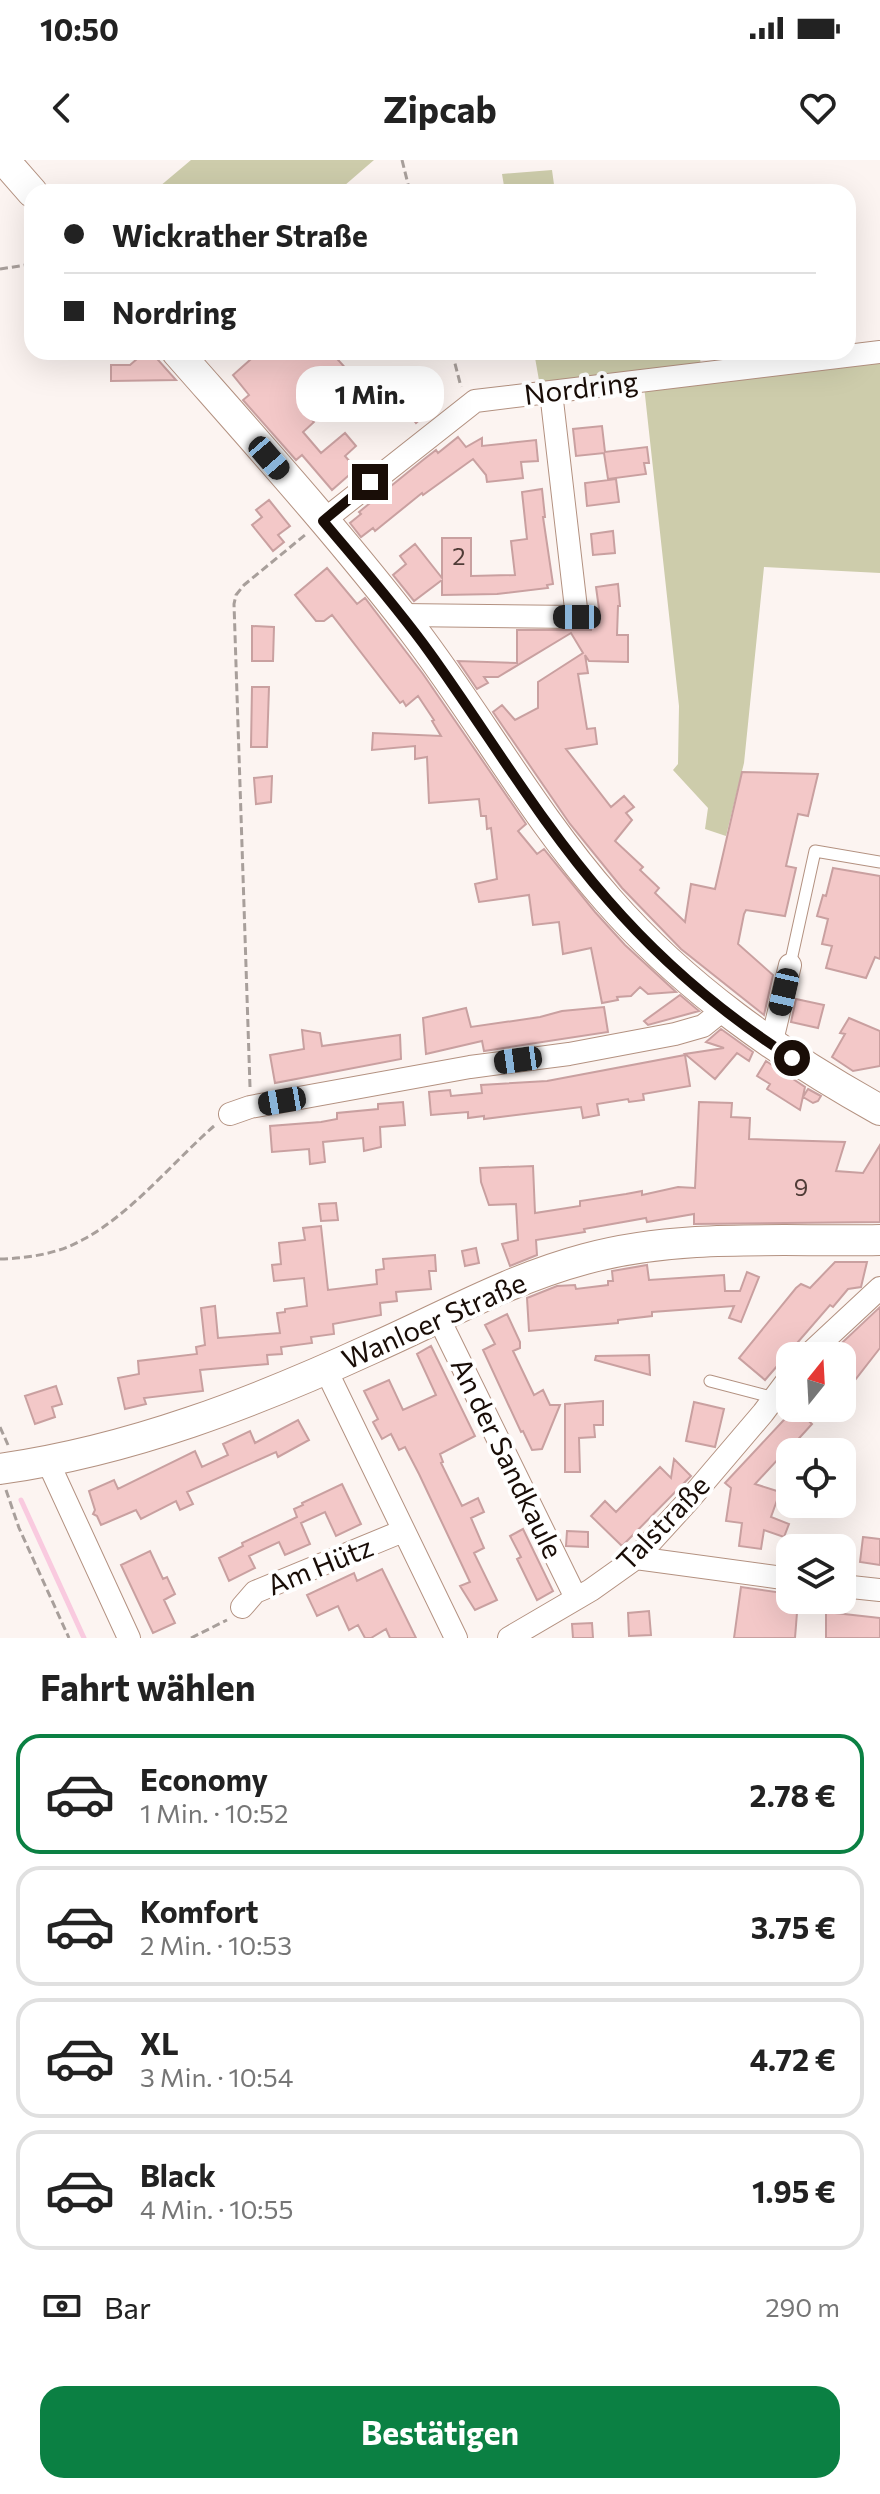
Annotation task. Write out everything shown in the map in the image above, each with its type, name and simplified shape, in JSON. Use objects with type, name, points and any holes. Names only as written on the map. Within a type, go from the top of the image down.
[{"type":"street","points":[[4,160],[25,184]]},
{"type":"street","name":"Nordring","points":[[856,355],[880,352]]},
{"type":"street","points":[[184,360],[401,615],[553,829],[606,898],[668,962],[723,1010],[771,1045],[880,1110]]},
{"type":"street","name":"Nordring","points":[[323,521],[466,406],[485,398],[814,360]]},
{"type":"street","points":[[401,615],[577,617],[551,392]]},
{"type":"street","points":[[771,1045],[790,965]]},
{"type":"street","points":[[240,1110],[470,1067],[569,1054],[675,1034],[703,1026],[723,1010]]},
{"type":"street","name":"Wanloer Straße","points":[[2,1478],[48,1462],[174,1429],[254,1401],[542,1272],[622,1250],[712,1241],[880,1240]]},
{"type":"street","points":[[822,1342],[880,1288]]},
{"type":"street","name":"An der Sandkaule","points":[[438,1317],[576,1598]]},
{"type":"street","name":"Am Hütz","points":[[326,1370],[456,1638]]},
{"type":"street","name":"Talstraße","points":[[509,1638],[613,1576],[636,1558],[775,1398]]},
{"type":"street","points":[[48,1462],[129,1638]]},
{"type":"street","name":"Am Hütz","points":[[242,1607],[255,1592],[403,1531]]},
{"type":"street","points":[[636,1558],[776,1577]]},
{"type":"street","points":[[856,1587],[880,1590]]},
{"type":"lane","points":[[790,965],[815,851],[880,862]]},
{"type":"lane","points":[[710,1381],[775,1398]]},
{"type":"path","points":[[402,160],[408,184]]},
{"type":"path","points":[[0,269],[24,265]]},
{"type":"path","points":[[454,360],[466,406]]},
{"type":"path","points":[[0,1259],[46,1253],[84,1239],[116,1215],[205,1133],[240,1110],[234,604],[236,595],[244,585],[323,521]]},
{"type":"path","points":[[2,1478],[19,1528],[69,1638]]},
{"type":"path","points":[[191,1638],[225,1622],[242,1607]]},
{"type":"green space","points":[[191,160],[374,160],[346,184],[162,184]]},
{"type":"green space","points":[[552,170],[554,184],[504,184],[502,174]]},
{"type":"green space","points":[[880,359],[880,573],[764,567],[744,763],[726,836],[705,829],[708,808],[673,770],[678,764],[679,706],[644,386]]},
{"type":"green space","points":[[535,360],[700,360],[701,365],[540,386]]},
{"type":"building","points":[[136,360],[158,360],[176,380],[111,381],[111,365],[130,365]]},
{"type":"building","points":[[250,360],[338,360],[358,382],[334,403],[323,391],[302,409],[314,422],[303,432],[321,453],[345,433],[356,446],[345,456],[356,469],[332,490],[302,455],[296,460],[243,400],[249,395],[233,375]]},
{"type":"building","points":[[419,382],[438,404],[416,423],[398,400]]},
{"type":"building","points":[[602,426],[605,452],[647,447],[649,463],[644,463],[646,474],[608,479],[604,453],[576,456],[573,429]]},
{"type":"building","points":[[458,437],[466,447],[482,438],[482,446],[536,440],[538,461],[521,462],[523,478],[487,482],[486,475],[473,459],[422,493],[375,531],[373,528],[361,537],[350,523],[361,514],[359,512],[436,450],[438,453]]},
{"type":"building","points":[[616,479],[619,502],[587,506],[585,483]]},
{"type":"building","points":[[542,489],[553,584],[547,585],[548,588],[497,594],[442,595],[442,580],[414,601],[393,575],[406,564],[400,556],[415,544],[442,578],[442,538],[471,538],[471,576],[515,575],[511,541],[527,539],[522,492]]},
{"type":"building","points":[[269,500],[290,526],[278,535],[284,542],[273,551],[252,525],[262,517],[256,510]]},
{"type":"building","points":[[613,531],[615,553],[593,555],[591,534]]},
{"type":"building","points":[[327,568],[357,604],[365,598],[423,674],[526,824],[518,831],[537,854],[544,849],[625,945],[676,992],[648,994],[640,987],[631,996],[602,1003],[591,948],[563,954],[559,922],[533,925],[529,895],[479,902],[475,884],[497,879],[491,828],[487,829],[486,816],[481,816],[479,799],[429,803],[427,757],[415,759],[415,746],[372,750],[373,733],[441,736],[418,696],[406,706],[403,701],[400,703],[332,615],[324,621],[316,621],[295,595]]},
{"type":"building","points":[[618,584],[620,606],[617,635],[628,635],[628,662],[589,661],[585,655],[588,673],[578,674],[587,729],[595,728],[597,744],[566,749],[611,807],[624,796],[634,807],[626,813],[632,820],[615,841],[643,867],[640,870],[659,888],[655,893],[685,922],[691,884],[715,889],[742,772],[818,774],[808,816],[798,814],[786,866],[796,868],[785,916],[746,910],[744,914],[738,944],[773,975],[764,1015],[681,949],[622,888],[570,824],[493,712],[502,705],[515,720],[538,708],[538,682],[583,653],[571,633],[498,677],[484,677],[488,683],[477,689],[458,661],[517,663],[517,630],[591,630],[591,617],[600,616],[596,587]]},
{"type":"building","points":[[252,626],[274,627],[273,661],[252,661]]},
{"type":"building","points":[[252,687],[269,687],[267,747],[251,747]]},
{"type":"building","points":[[272,776],[271,802],[256,804],[254,778]]},
{"type":"building","points":[[833,868],[880,876],[880,959],[875,957],[866,978],[826,968],[832,946],[822,944],[828,919],[817,916]]},
{"type":"building","points":[[680,995],[699,1011],[648,1025],[644,1021]]},
{"type":"building","points":[[796,999],[824,1005],[818,1028],[791,1022]]},
{"type":"building","points":[[604,1007],[608,1032],[484,1051],[482,1041],[426,1054],[423,1018],[466,1008],[471,1027]]},
{"type":"building","points":[[849,1018],[880,1031],[880,1066],[853,1071],[832,1057],[845,1034],[840,1033]]},
{"type":"building","points":[[721,1029],[753,1052],[749,1061],[737,1053],[715,1079],[685,1054],[724,1048],[706,1042]]},
{"type":"building","points":[[302,1030],[320,1033],[322,1046],[400,1035],[401,1059],[275,1083],[270,1055],[304,1049]]},
{"type":"building","points":[[685,1055],[690,1086],[643,1094],[644,1100],[597,1104],[599,1115],[583,1118],[581,1107],[484,1119],[484,1116],[468,1118],[468,1112],[431,1115],[429,1092],[450,1090],[451,1096],[482,1093],[481,1085],[547,1081]]},
{"type":"building","points":[[766,1061],[805,1087],[800,1110],[767,1089],[770,1084],[757,1076]]},
{"type":"building","points":[[808,1089],[821,1096],[818,1101],[813,1103],[803,1097]]},
{"type":"building","points":[[403,1102],[405,1125],[380,1127],[381,1147],[364,1151],[363,1138],[323,1142],[325,1162],[310,1164],[309,1149],[272,1152],[270,1126],[321,1122],[337,1119],[337,1113],[378,1109],[378,1104]]},
{"type":"building","points":[[699,1102],[732,1103],[731,1117],[750,1118],[749,1139],[845,1142],[836,1171],[863,1173],[880,1145],[880,1222],[694,1224],[694,1214],[647,1222],[646,1218],[536,1240],[537,1255],[510,1266],[502,1244],[518,1240],[516,1204],[489,1205],[480,1168],[533,1166],[535,1213],[580,1206],[580,1201],[642,1191],[642,1195],[678,1187],[695,1188]]},
{"type":"building","points":[[336,1203],[338,1220],[321,1221],[319,1204]]},
{"type":"building","points":[[321,1226],[328,1290],[377,1284],[376,1270],[384,1269],[383,1259],[435,1255],[436,1271],[429,1271],[431,1289],[396,1292],[397,1301],[380,1303],[381,1315],[333,1324],[334,1334],[311,1337],[312,1343],[281,1347],[282,1354],[267,1355],[268,1364],[200,1370],[203,1391],[144,1398],[146,1404],[125,1409],[118,1378],[139,1374],[138,1361],[197,1354],[196,1347],[205,1345],[201,1308],[215,1306],[218,1338],[280,1333],[277,1313],[307,1306],[304,1278],[274,1281],[272,1265],[281,1264],[279,1243],[305,1240],[303,1228]]},
{"type":"building","points":[[476,1248],[479,1263],[465,1266],[462,1251]]},
{"type":"building","points":[[835,1262],[867,1262],[861,1287],[848,1289],[798,1342],[776,1342],[776,1367],[765,1380],[739,1358],[796,1288],[801,1284],[810,1288]]},
{"type":"building","points":[[647,1265],[649,1280],[724,1275],[725,1291],[740,1291],[747,1272],[759,1277],[741,1322],[729,1318],[734,1306],[652,1312],[652,1316],[618,1320],[618,1323],[529,1331],[527,1298],[557,1286],[575,1285],[576,1289],[608,1285],[608,1281],[613,1281],[612,1271]]},
{"type":"building","points":[[880,1307],[880,1348],[856,1379],[856,1342],[843,1342]]},
{"type":"building","points":[[507,1314],[520,1342],[520,1348],[513,1351],[534,1395],[543,1390],[550,1405],[560,1405],[542,1449],[532,1450],[521,1432],[483,1350],[495,1344],[485,1325]]},
{"type":"building","points":[[431,1346],[475,1436],[440,1454],[441,1463],[462,1506],[478,1498],[484,1512],[471,1518],[484,1548],[474,1553],[497,1600],[475,1610],[460,1586],[470,1582],[419,1474],[405,1447],[399,1450],[391,1434],[382,1439],[373,1422],[378,1419],[364,1391],[389,1380],[403,1410],[436,1395],[417,1354]]},
{"type":"building","points":[[649,1355],[650,1375],[595,1360],[596,1356]]},
{"type":"building","points":[[56,1386],[62,1404],[52,1407],[55,1417],[35,1424],[25,1396]]},
{"type":"building","points":[[603,1401],[603,1425],[594,1425],[595,1437],[579,1438],[580,1472],[565,1472],[565,1404]]},
{"type":"building","points":[[694,1402],[724,1409],[715,1447],[686,1441]]},
{"type":"building","points":[[298,1420],[309,1440],[278,1457],[276,1452],[187,1492],[193,1504],[180,1510],[176,1501],[141,1519],[136,1510],[101,1525],[93,1514],[95,1510],[89,1491],[114,1480],[118,1489],[195,1451],[202,1467],[228,1455],[223,1444],[250,1431],[255,1443]]},
{"type":"building","points":[[782,1422],[812,1424],[799,1438],[776,1438],[776,1461],[755,1484],[776,1491],[771,1517],[789,1524],[785,1534],[764,1530],[761,1549],[739,1546],[742,1523],[726,1521],[731,1488],[725,1483]]},
{"type":"building","points":[[674,1459],[691,1476],[622,1546],[591,1516],[605,1501],[616,1512],[660,1467],[671,1478]]},
{"type":"building","points":[[342,1484],[361,1524],[336,1536],[325,1512],[301,1523],[310,1544],[285,1555],[279,1542],[249,1556],[255,1568],[229,1581],[219,1558],[243,1546],[242,1543],[297,1517],[294,1509],[302,1503]]},
{"type":"building","points":[[523,1529],[553,1591],[537,1600],[517,1559],[521,1557],[510,1536]]},
{"type":"building","points":[[567,1531],[588,1532],[588,1547],[566,1546]]},
{"type":"building","points":[[863,1537],[880,1539],[880,1565],[860,1562]]},
{"type":"building","points":[[150,1551],[163,1579],[167,1577],[175,1594],[164,1600],[175,1623],[153,1633],[121,1565]]},
{"type":"building","points":[[382,1569],[416,1638],[390,1638],[386,1629],[365,1638],[358,1625],[349,1630],[338,1606],[317,1616],[307,1595],[354,1573],[357,1581]]},
{"type":"building","points":[[741,1587],[776,1592],[776,1614],[797,1614],[795,1638],[734,1638]]},
{"type":"building","points":[[649,1611],[651,1635],[629,1636],[628,1613]]},
{"type":"building","points":[[826,1614],[880,1618],[880,1638],[826,1638]]},
{"type":"building","points":[[592,1623],[593,1638],[573,1638],[572,1624]]},
{"type":"waterway","points":[[21,1500],[84,1638]]},
{"type":"route","points":[[370,482],[323,521],[415,632],[553,829],[606,898],[668,962],[708,997],[792,1058]]}]
